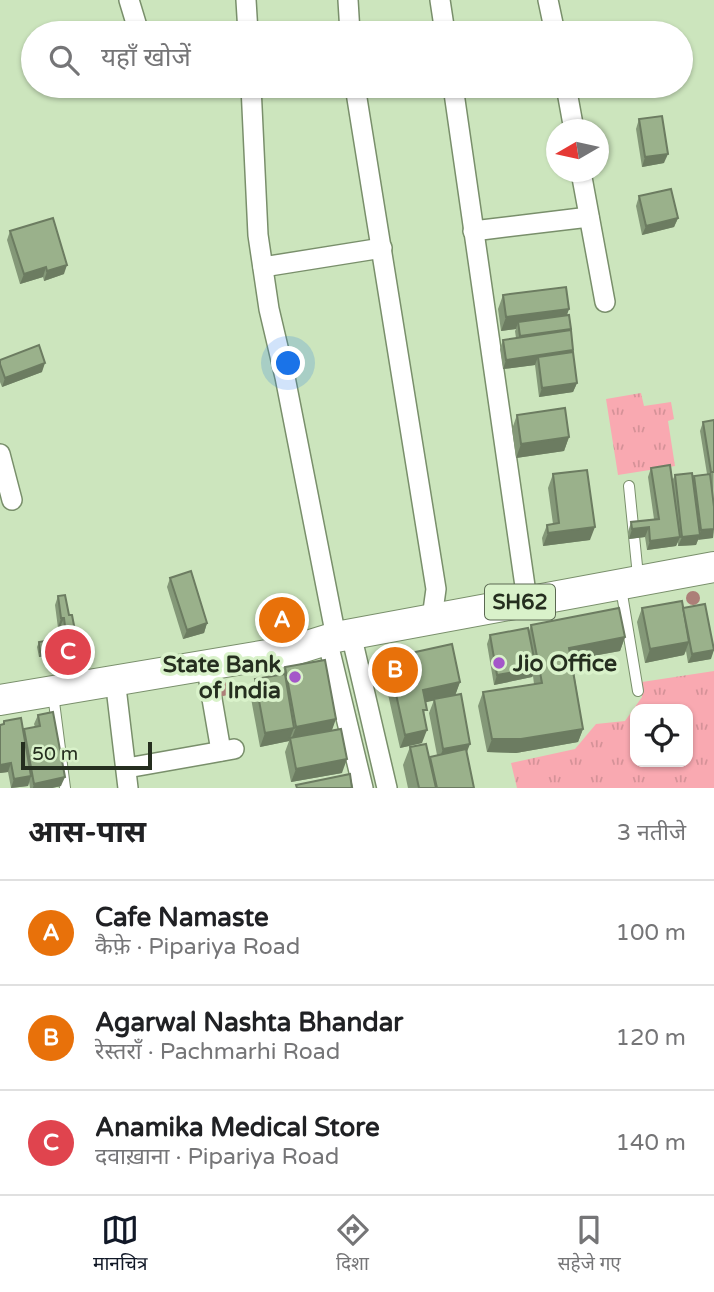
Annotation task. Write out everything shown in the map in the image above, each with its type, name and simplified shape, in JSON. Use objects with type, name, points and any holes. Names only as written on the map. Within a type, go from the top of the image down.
[{"type":"main road","name":"SH62","points":[[0,699],[291,651],[341,647],[443,616],[714,567]]},
{"type":"main road","name":"SH62","points":[[0,688],[290,639],[341,647]]},
{"type":"street","points":[[129,0],[135,21]]},
{"type":"street","points":[[246,0],[247,21]]},
{"type":"street","points":[[348,0],[349,21]]},
{"type":"street","points":[[440,0],[443,21]]},
{"type":"street","points":[[548,0],[552,21]]},
{"type":"street","points":[[252,98],[258,235],[269,309],[341,647],[363,788]]},
{"type":"street","points":[[357,98],[436,589],[443,616]]},
{"type":"street","points":[[455,98],[527,600]]},
{"type":"street","points":[[568,98],[571,119]]},
{"type":"street","points":[[583,182],[606,302]]},
{"type":"street","points":[[473,231],[589,217]]},
{"type":"street","points":[[263,267],[382,248]]},
{"type":"street","points":[[0,454],[12,500]]},
{"type":"street","points":[[341,647],[387,788]]},
{"type":"street","points":[[127,768],[228,750],[206,664]]},
{"type":"street","points":[[115,679],[128,788]]},
{"type":"lane","points":[[629,486],[629,582],[638,691]]},
{"type":"lane","points":[[52,690],[65,788]]},
{"type":"green space","points":[[641,393],[644,406],[671,402],[674,419],[668,421],[675,466],[618,475],[606,399]]},
{"type":"green space","points":[[714,671],[714,788],[517,788],[511,763],[575,749],[596,724],[625,721],[630,714],[630,767],[693,767],[693,704],[637,704],[642,697],[642,682]]},
{"type":"building","points":[[662,116],[668,154],[645,157],[639,119]]},
{"type":"building","points":[[671,189],[678,218],[646,226],[639,196]]},
{"type":"building","points":[[53,218],[67,265],[47,271],[46,267],[24,274],[10,231]]},
{"type":"building","points":[[566,287],[569,309],[506,317],[503,295]]},
{"type":"building","points":[[569,315],[571,329],[520,336],[518,322]]},
{"type":"building","points":[[571,330],[573,350],[506,360],[503,340]]},
{"type":"building","points":[[39,345],[45,363],[5,378],[0,360]]},
{"type":"building","points":[[573,352],[577,383],[542,388],[538,357]]},
{"type":"building","points":[[565,408],[569,437],[521,444],[517,415]]},
{"type":"building","points":[[714,420],[714,472],[711,472],[703,422]]},
{"type":"building","points":[[670,465],[680,537],[650,541],[649,527],[632,529],[631,522],[659,519],[651,468]]},
{"type":"building","points":[[587,470],[595,527],[548,533],[547,525],[559,523],[553,474]]},
{"type":"building","points":[[692,473],[700,535],[682,537],[675,475]]},
{"type":"building","points":[[710,474],[714,529],[701,530],[694,476]]},
{"type":"building","points":[[191,571],[207,623],[187,630],[170,578]]},
{"type":"building","points":[[65,595],[77,641],[67,643],[58,596]]},
{"type":"building","points":[[682,601],[689,642],[650,649],[642,608]]},
{"type":"building","points":[[705,604],[714,650],[692,654],[683,608]]},
{"type":"building","points":[[619,608],[625,637],[569,648],[583,729],[521,739],[492,739],[483,692],[542,683],[531,625]]},
{"type":"building","points":[[528,628],[536,668],[497,675],[490,635]]},
{"type":"building","points":[[63,638],[64,648],[40,652],[39,642]]},
{"type":"building","points":[[452,644],[460,682],[423,690],[427,730],[405,735],[388,658]]},
{"type":"building","points":[[325,660],[336,719],[296,727],[285,667]]},
{"type":"building","points":[[285,674],[294,728],[265,733],[255,679]]},
{"type":"building","points":[[461,694],[470,744],[443,749],[434,699]]},
{"type":"building","points":[[53,712],[65,777],[34,784],[24,729],[40,726],[38,715]]},
{"type":"building","points":[[21,718],[31,776],[14,779],[11,763],[0,765],[0,725],[4,724],[4,721]]},
{"type":"building","points":[[341,729],[347,759],[296,769],[290,738]]},
{"type":"building","points":[[426,744],[436,788],[419,788],[410,747]]},
{"type":"building","points":[[466,749],[474,788],[437,788],[430,757]]},
{"type":"building","points":[[350,774],[352,788],[297,788],[296,785]]},
{"type":"place","name":"Cafe Namaste","points":[[282,620]]},
{"type":"place","name":"Anamika Medical Store","points":[[68,652]]},
{"type":"place","name":"Jio Office","points":[[499,663]]},
{"type":"place","name":"Agarwal Nashta Bhandar","points":[[395,670]]},
{"type":"place","name":"State Bank of India","points":[[295,677]]}]
